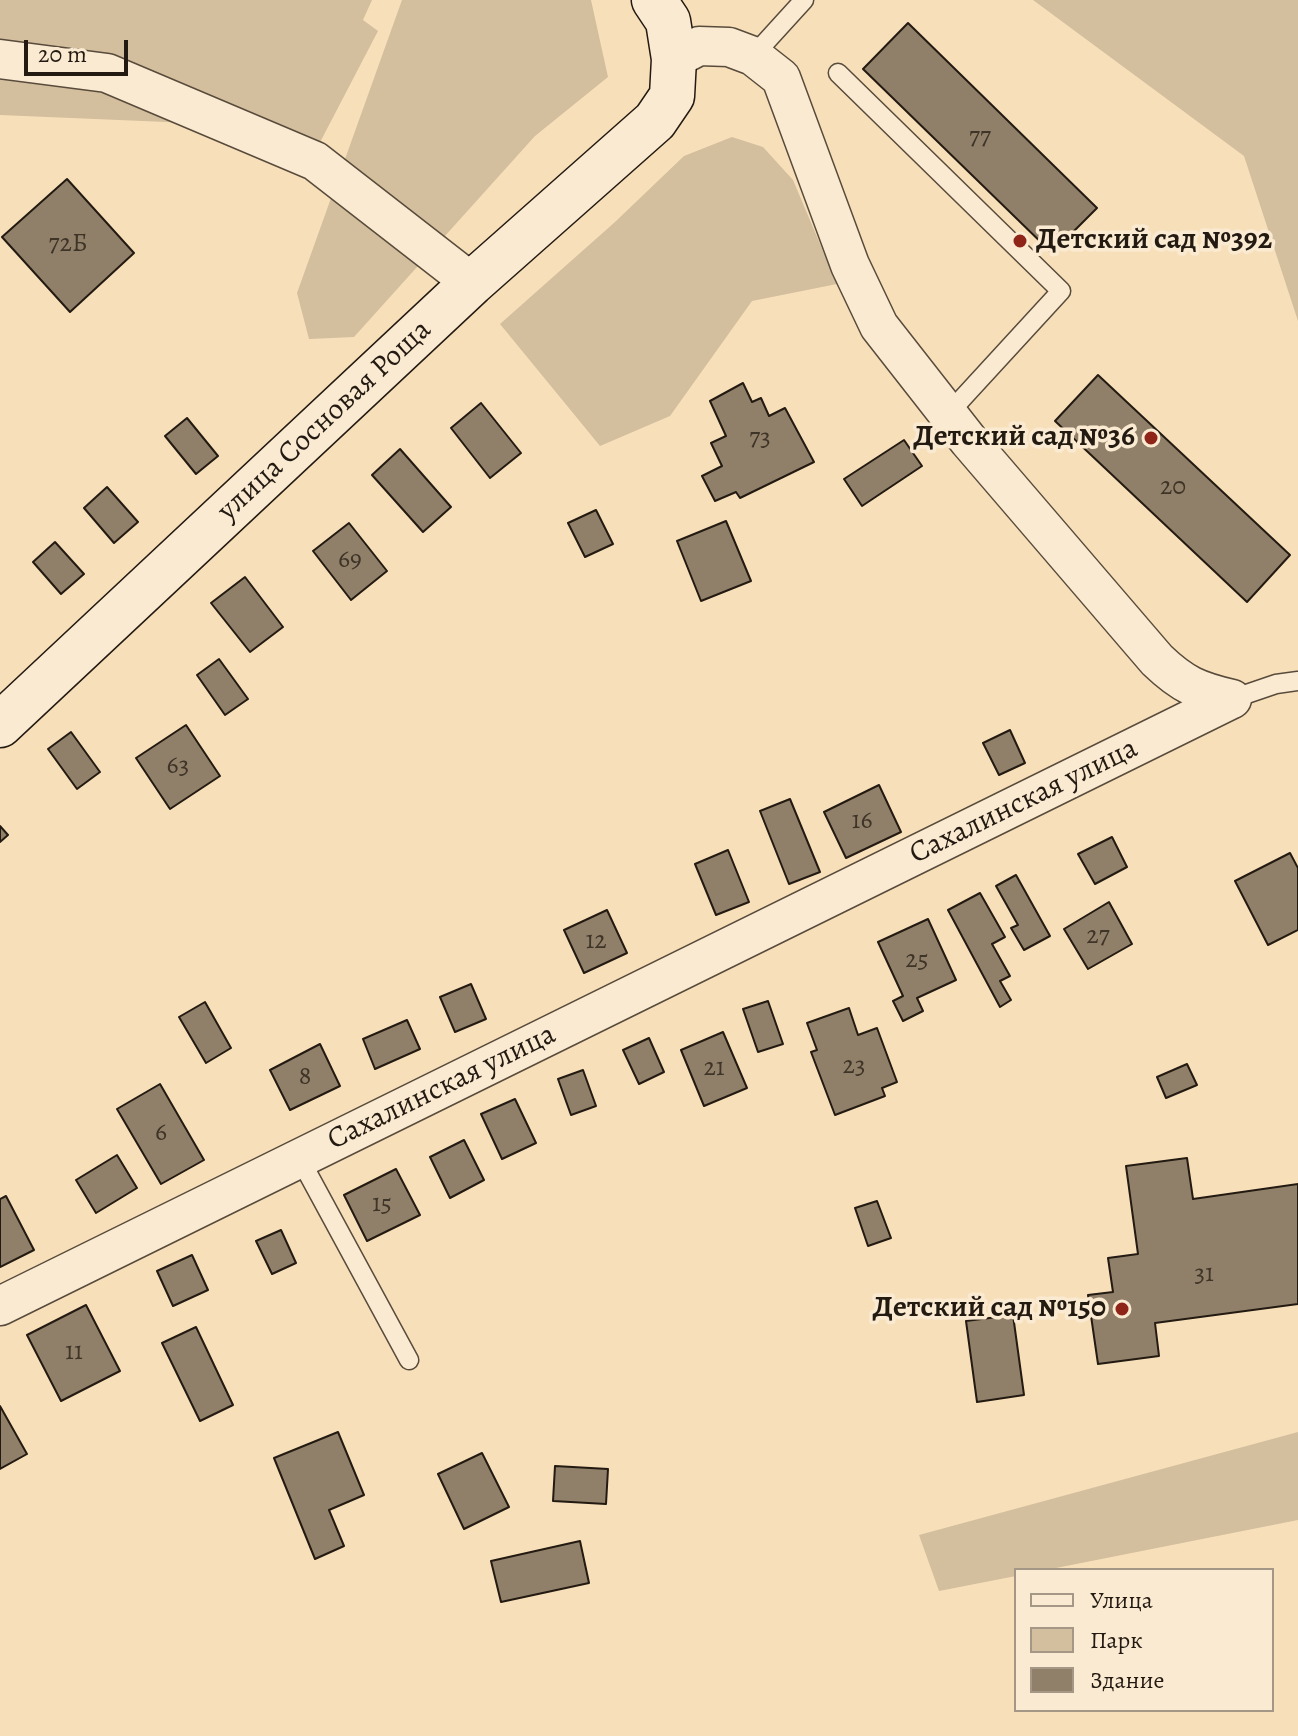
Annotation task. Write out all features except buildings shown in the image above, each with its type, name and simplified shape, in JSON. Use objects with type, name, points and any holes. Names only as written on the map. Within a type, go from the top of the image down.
[{"type":"main road","points":[[654,0],[668,21],[674,59]]},
{"type":"main road","name":"улица Сосновая Роща","points":[[0,725],[472,283],[655,121],[672,96],[674,59]]},
{"type":"street","points":[[674,59],[699,46],[729,47],[753,56],[781,78],[850,265],[879,326],[948,414],[1157,660],[1176,679],[1196,691],[1232,699]]},
{"type":"street","points":[[0,59],[107,73],[315,161],[472,283]]},
{"type":"street","name":"Сахалинская улица","points":[[0,1306],[1232,699]]},
{"type":"lane","points":[[753,56],[804,0]]},
{"type":"lane","points":[[838,73],[1061,291],[948,414]]},
{"type":"lane","points":[[1232,699],[1276,684],[1298,681]]},
{"type":"lane","points":[[300,1159],[409,1360]]},
{"type":"green space","points":[[0,0],[372,0],[363,20],[378,31],[316,150],[261,126],[0,115]]},
{"type":"green space","points":[[402,0],[591,0],[608,77],[535,136],[354,337],[309,339],[297,293]]},
{"type":"green space","points":[[1033,0],[1298,0],[1298,321],[1244,156]]},
{"type":"green space","points":[[732,137],[763,147],[793,180],[837,284],[752,301],[670,416],[600,446],[500,324],[684,156]]},
{"type":"green space","points":[[1298,1432],[1298,1520],[1056,1568],[1014,1568],[1014,1576],[939,1591],[919,1535]]},
{"type":"place","name":"Детский сад №392","points":[[1020,241]]},
{"type":"place","name":"Детский сад №36","points":[[1151,438]]},
{"type":"place","name":"Детский сад №150","points":[[1122,1309]]}]
